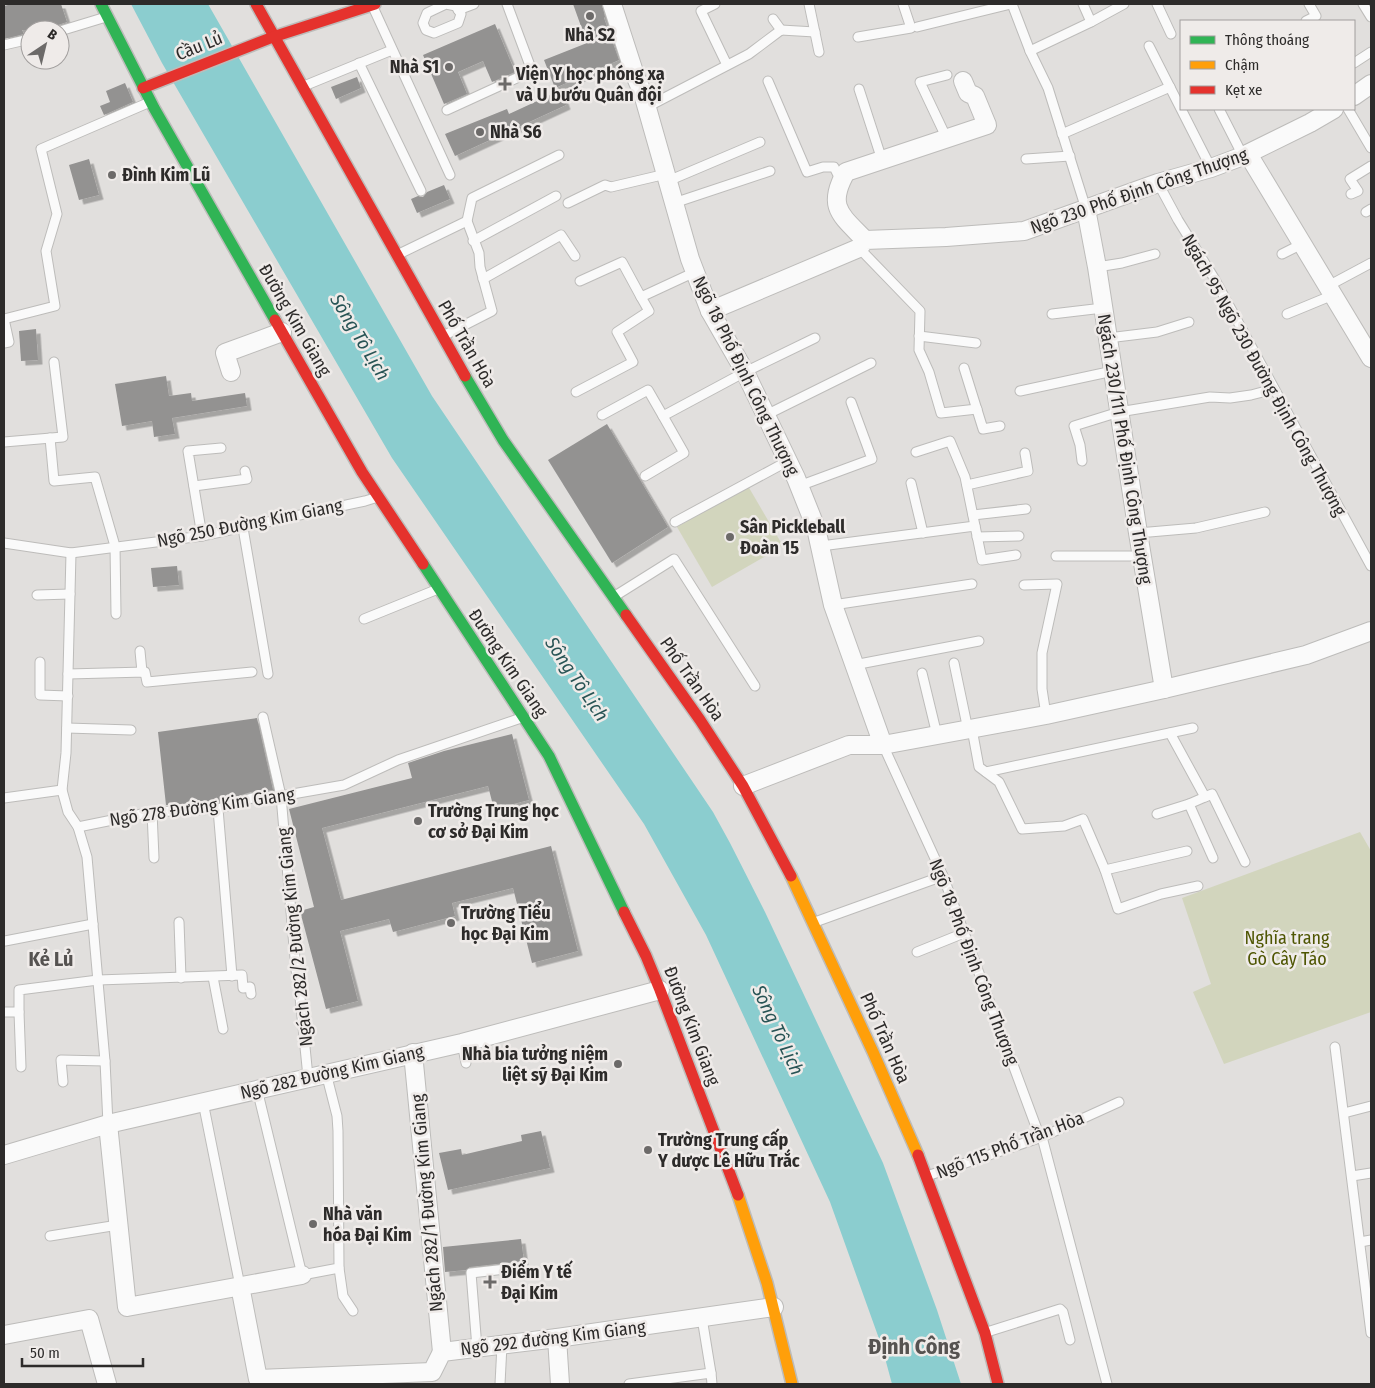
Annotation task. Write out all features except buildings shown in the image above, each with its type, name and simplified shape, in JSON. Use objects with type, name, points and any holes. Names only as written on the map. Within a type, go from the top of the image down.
[{"type":"main road","name":"Đường Kim Giang","points":[[101,4],[150,102],[378,497],[549,756],[646,956],[660,990],[747,1222],[783,1338],[792,1384]]},
{"type":"main road","name":"Phố Trần Hòa","points":[[256,4],[396,255],[503,440],[700,720],[743,786],[792,878],[873,1052],[927,1176],[985,1332],[998,1384]]},
{"type":"main road","name":"Cầu Lủ","points":[[143,88],[333,13],[373,4]]},
{"type":"street","name":"Ngõ 18 Phố Định Công Thượng","points":[[612,4],[647,107],[695,272],[710,311],[745,372],[788,461],[816,528],[833,606],[883,745]]},
{"type":"street","points":[[862,244],[840,213],[836,204],[838,188],[846,172],[988,125],[975,96],[968,94],[955,78]]},
{"type":"street","points":[[1355,95],[1371,84]]},
{"type":"street","name":"Ngõ 230 Phố Định Công Thượng","points":[[710,311],[862,244],[1024,232],[1158,183],[1211,168],[1246,155],[1313,114],[1330,110]]},
{"type":"street","points":[[1246,155],[1371,358]]},
{"type":"street","name":"Ngách 230/111 Phố Định Công Thượng","points":[[1086,209],[1097,267],[1164,689]]},
{"type":"street","points":[[231,372],[225,353],[282,332]]},
{"type":"street","points":[[743,786],[849,745],[883,745],[1046,715],[1306,655],[1371,631]]},
{"type":"street","name":"Ngõ 282 Đường Kim Giang","points":[[4,1155],[108,1124],[462,1042],[660,990]]},
{"type":"street","name":"Ngách 282/1 Đường Kim Giang","points":[[413,1053],[442,1352]]},
{"type":"street","points":[[108,1124],[127,1307],[302,1275]]},
{"type":"street","name":"Ngõ 292 đường Kim Giang","points":[[240,1286],[258,1379],[361,1380],[432,1378],[442,1352],[557,1338],[774,1307]]},
{"type":"street","points":[[4,1335],[89,1319],[107,1384]]},
{"type":"street","points":[[557,1338],[560,1384]]},
{"type":"lane","points":[[373,4],[392,50],[450,175]]},
{"type":"lane","points":[[446,4],[456,6],[461,14],[458,23],[434,33],[426,30],[422,22],[427,13],[436,6],[446,4]]},
{"type":"lane","points":[[458,10],[474,4]]},
{"type":"lane","points":[[447,110],[532,71],[507,4]]},
{"type":"lane","points":[[715,4],[701,11],[727,65]]},
{"type":"lane","points":[[809,4],[819,52]]},
{"type":"lane","points":[[858,37],[911,28],[903,4]]},
{"type":"lane","points":[[917,27],[1012,4],[1030,51],[1048,88],[1086,209]]},
{"type":"lane","points":[[1083,4],[1091,22]]},
{"type":"lane","points":[[1030,51],[1124,4]]},
{"type":"lane","points":[[1157,4],[1171,34]]},
{"type":"lane","points":[[1308,20],[1316,16],[1309,4]]},
{"type":"lane","points":[[1363,4],[1371,17]]},
{"type":"lane","points":[[70,27],[106,16]]},
{"type":"lane","points":[[773,19],[781,30]]},
{"type":"lane","points":[[647,107],[749,54],[781,30],[815,32]]},
{"type":"lane","points":[[4,45],[20,41]]},
{"type":"lane","points":[[1148,46],[1180,108]]},
{"type":"lane","points":[[302,88],[392,50]]},
{"type":"lane","points":[[1355,62],[1371,52]]},
{"type":"lane","points":[[359,64],[421,191]]},
{"type":"lane","points":[[947,139],[920,82],[955,78]]},
{"type":"lane","points":[[768,81],[807,172],[822,167],[834,166],[841,180]]},
{"type":"lane","points":[[859,88],[882,160]]},
{"type":"lane","points":[[1062,134],[1170,88]]},
{"type":"lane","points":[[4,343],[9,342],[4,319],[55,306],[46,251],[57,214],[41,149],[150,102]]},
{"type":"lane","points":[[1181,110],[1211,168]]},
{"type":"lane","points":[[1220,110],[1246,155]]},
{"type":"lane","points":[[1349,110],[1371,148]]},
{"type":"lane","points":[[568,203],[605,185],[611,187],[667,178],[760,142]]},
{"type":"lane","points":[[443,336],[492,311],[480,267],[479,253],[467,221],[472,198],[559,155]]},
{"type":"lane","points":[[1026,159],[1070,156]]},
{"type":"lane","points":[[1351,194],[1358,191],[1350,179],[1371,166]]},
{"type":"lane","points":[[674,204],[770,170]]},
{"type":"lane","name":"Ngách 95 Ngõ 230 Đường Định Công Thượng","points":[[1158,183],[1187,236],[1205,262],[1371,566]]},
{"type":"lane","points":[[473,241],[556,196]]},
{"type":"lane","points":[[396,255],[467,221]]},
{"type":"lane","points":[[484,279],[561,235],[575,256]]},
{"type":"lane","points":[[862,244],[920,311],[919,350],[929,372],[941,413],[977,410]]},
{"type":"lane","points":[[1282,254],[1302,244]]},
{"type":"lane","points":[[1097,267],[1122,263],[1155,254]]},
{"type":"lane","points":[[576,392],[633,362],[617,332],[649,311],[622,262],[580,281]]},
{"type":"lane","points":[[1287,314],[1330,290],[1371,263]]},
{"type":"lane","points":[[641,297],[695,272]]},
{"type":"lane","points":[[1052,314],[1103,308]]},
{"type":"lane","points":[[1108,338],[1157,332],[1189,322]]},
{"type":"lane","points":[[919,336],[976,343]]},
{"type":"lane","points":[[663,416],[745,372],[815,338]]},
{"type":"lane","points":[[4,442],[63,437],[54,362]]},
{"type":"lane","points":[[766,415],[871,364]]},
{"type":"lane","points":[[964,368],[983,429],[1000,426]]},
{"type":"lane","points":[[1020,390],[1113,371]]},
{"type":"lane","points":[[602,415],[648,390],[684,453],[645,476]]},
{"type":"lane","points":[[1082,461],[1080,445],[1074,426],[1119,412],[1210,397],[1251,396],[1274,390]]},
{"type":"lane","points":[[799,486],[872,459],[851,402]]},
{"type":"lane","points":[[50,438],[54,481],[95,477],[115,546],[116,614]]},
{"type":"lane","points":[[916,452],[950,441],[967,485],[982,560],[1016,555]]},
{"type":"lane","points":[[202,536],[188,451],[222,448]]},
{"type":"lane","points":[[967,485],[1028,471],[1025,453]]},
{"type":"lane","points":[[675,522],[788,461]]},
{"type":"lane","points":[[194,486],[247,479],[245,471]]},
{"type":"lane","points":[[911,483],[923,533]]},
{"type":"lane","name":"Ngõ 250 Đường Kim Giang","points":[[4,543],[71,553],[202,536],[378,497]]},
{"type":"lane","points":[[973,515],[1026,509]]},
{"type":"lane","points":[[1138,533],[1196,528],[1265,512]]},
{"type":"lane","points":[[821,546],[975,526]]},
{"type":"lane","points":[[243,528],[268,674]]},
{"type":"lane","points":[[977,537],[1019,536]]},
{"type":"lane","points":[[71,553],[67,728],[62,790],[68,812],[78,827],[87,856],[105,1061],[108,1124]]},
{"type":"lane","points":[[1056,556],[1142,556]]},
{"type":"lane","points":[[613,597],[674,559],[755,686]]},
{"type":"lane","points":[[833,606],[972,584]]},
{"type":"lane","points":[[1024,585],[1057,584],[1042,653],[1042,689],[1046,715]]},
{"type":"lane","points":[[364,619],[438,589]]},
{"type":"lane","points":[[37,595],[70,594]]},
{"type":"lane","points":[[854,665],[979,641]]},
{"type":"lane","points":[[140,651],[142,672]]},
{"type":"lane","points":[[40,662],[40,695],[68,696]]},
{"type":"lane","points":[[954,663],[979,767],[998,782],[1022,829],[1064,826],[1082,819],[1105,870],[1118,909],[1161,894],[1198,886]]},
{"type":"lane","points":[[68,674],[145,672],[147,682],[252,672]]},
{"type":"lane","points":[[922,673],[937,735]]},
{"type":"lane","name":"Ngách 282/2 Đường Kim Giang","points":[[263,717],[281,796],[296,970],[308,1077]]},
{"type":"lane","name":"Ngõ 278 Đường Kim Giang","points":[[78,827],[152,812],[218,809],[252,798],[281,796],[344,785],[398,760],[524,718]]},
{"type":"lane","points":[[67,728],[132,730]]},
{"type":"lane","points":[[986,772],[1193,728]]},
{"type":"lane","points":[[1170,733],[1205,797]]},
{"type":"lane","name":"Ngõ 18 Phố Định Công Thượng","points":[[883,745],[943,876],[1038,1132],[1042,1137],[1107,1384]]},
{"type":"lane","points":[[4,798],[62,790]]},
{"type":"lane","points":[[1157,814],[1189,804],[1212,794],[1245,862]]},
{"type":"lane","points":[[1189,804],[1212,858]]},
{"type":"lane","points":[[218,809],[232,976]]},
{"type":"lane","points":[[152,812],[154,860]]},
{"type":"lane","points":[[1105,870],[1187,851]]},
{"type":"lane","points":[[812,923],[943,876]]},
{"type":"lane","points":[[179,922],[181,978]]},
{"type":"lane","points":[[5,941],[93,924]]},
{"type":"lane","points":[[917,952],[964,933]]},
{"type":"lane","points":[[21,1067],[19,990],[98,980],[242,975],[243,988],[250,988],[251,994]]},
{"type":"lane","points":[[213,977],[222,1030]]},
{"type":"lane","points":[[4,1012],[19,1012]]},
{"type":"lane","points":[[462,1042],[466,1063]]},
{"type":"lane","points":[[1335,1047],[1371,1333]]},
{"type":"lane","points":[[64,1082],[61,1060],[105,1061]]},
{"type":"lane","points":[[326,1073],[337,1116],[340,1268],[343,1296],[353,1311]]},
{"type":"lane","points":[[257,1089],[302,1275],[340,1268]]},
{"type":"lane","points":[[203,1102],[240,1286]]},
{"type":"lane","name":"Ngõ 115 Phố Trần Hòa","points":[[927,1176],[1042,1137],[1119,1102]]},
{"type":"lane","points":[[1344,1113],[1371,1106]]},
{"type":"lane","points":[[1352,1176],[1371,1173]]},
{"type":"lane","points":[[50,1236],[118,1225]]},
{"type":"lane","points":[[1360,1242],[1371,1240]]},
{"type":"lane","points":[[477,1348],[471,1273],[523,1267]]},
{"type":"lane","points":[[985,1332],[1060,1309],[1063,1312],[1070,1340]]},
{"type":"lane","points":[[702,1318],[712,1384]]},
{"type":"lane","points":[[500,1384],[502,1345]]},
{"type":"lane","points":[[629,1384],[711,1373]]},
{"type":"green space","name":"Sân Pickleball Đoàn 15","points":[[748,486],[783,546],[712,587],[677,527]]},
{"type":"green space","name":"Nghĩa trang Gò Cây Táo","points":[[1360,832],[1371,851],[1371,1012],[1224,1064],[1193,992],[1211,984],[1182,898]]},
{"type":"water","name":"Sông Tô Lịch","points":[[131,4],[208,4],[432,396],[713,812],[765,912],[883,1163],[937,1310],[961,1384],[892,1384],[882,1347],[830,1202],[706,935],[644,824],[392,458],[162,63]]},
{"type":"traffic: fast","points":[[101,4],[154,108],[275,320]]},
{"type":"traffic: fast","points":[[465,376],[503,440],[626,615]]},
{"type":"traffic: fast","points":[[423,564],[549,756],[624,912]]},
{"type":"traffic: slow","points":[[791,876],[873,1052],[918,1155]]},
{"type":"traffic: slow","points":[[738,1195],[767,1283],[792,1384]]},
{"type":"traffic: jam","points":[[256,4],[465,376]]},
{"type":"traffic: jam","points":[[143,88],[273,37],[375,4]]},
{"type":"traffic: jam","points":[[275,320],[362,472],[423,564]]},
{"type":"traffic: jam","points":[[626,615],[700,720],[743,786],[791,876]]},
{"type":"traffic: jam","points":[[624,912],[646,956],[660,990],[738,1195]]},
{"type":"traffic: jam","points":[[918,1155],[985,1333],[998,1384]]},
{"type":"place","name":"Nhà S2","points":[[590,16]]},
{"type":"place","name":"Nhà S1","points":[[449,67]]},
{"type":"place","name":"Viện Y học phóng xạ và U bướu Quân đội","points":[[505,84]]},
{"type":"place","name":"Nhà S6","points":[[480,132]]},
{"type":"place","name":"Đình Kim Lũ","points":[[112,175]]},
{"type":"place","name":"Sân Pickleball Đoàn 15","points":[[730,537]]},
{"type":"place","name":"Trường Trung học cơ sở Đại Kim","points":[[418,821]]},
{"type":"place","name":"Trường Tiểu học Đại Kim","points":[[451,923]]},
{"type":"place","name":"Nhà bia tưởng niệm liệt sỹ Đại Kim","points":[[618,1064]]},
{"type":"place","name":"Trường Trung cấp Y dược Lê Hữu Trắc","points":[[648,1150]]},
{"type":"place","name":"Nhà văn hóa Đại Kim","points":[[313,1224]]},
{"type":"place","name":"Điểm Y tế Đại Kim","points":[[490,1282]]},
{"type":"district","name":"Kẻ Lủ","points":[[51,959]]},
{"type":"district","name":"Định Công","points":[[914,1346]]}]
